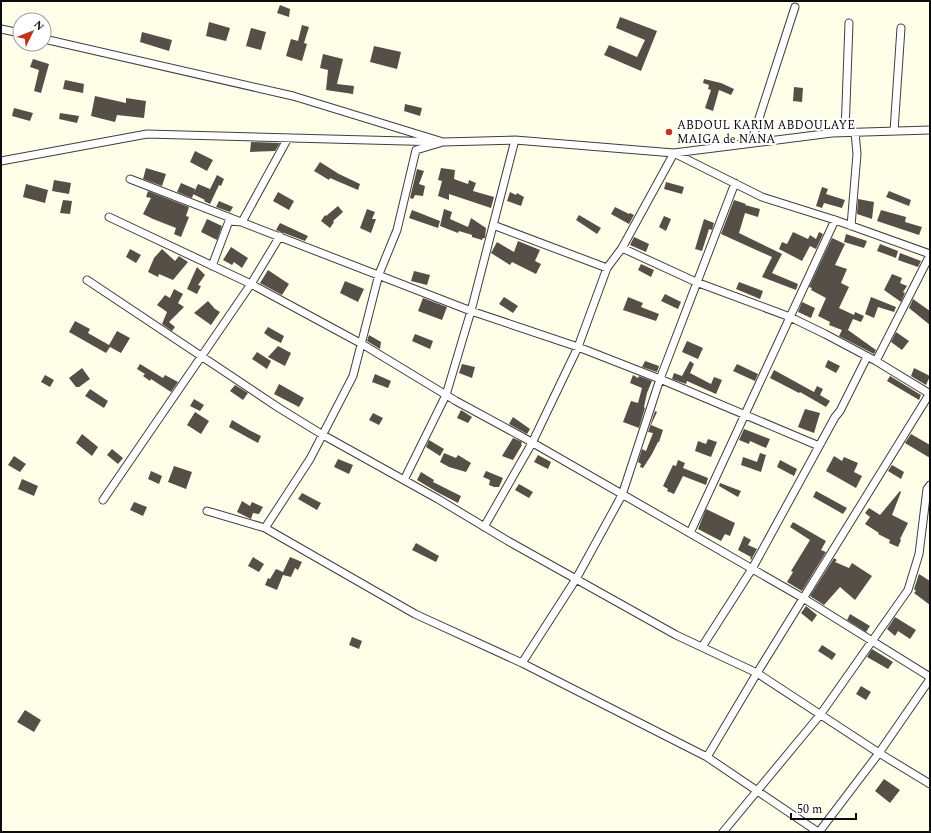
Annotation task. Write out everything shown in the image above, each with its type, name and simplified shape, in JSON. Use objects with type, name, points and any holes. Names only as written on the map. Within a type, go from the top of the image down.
[{"type":"street","points":[[751,143],[795,7]]},
{"type":"street","points":[[845,132],[849,23]]},
{"type":"street","points":[[894,131],[901,28]]},
{"type":"street","points":[[1,29],[12,31]]},
{"type":"street","points":[[52,40],[293,96],[443,142]]},
{"type":"street","points":[[1,161],[147,134],[443,142],[515,140],[674,153],[832,133],[930,130]]},
{"type":"street","points":[[851,226],[857,154],[855,132]]},
{"type":"street","points":[[242,222],[288,138]]},
{"type":"street","points":[[404,480],[446,395],[470,311],[515,140]]},
{"type":"street","points":[[265,528],[310,459],[353,376],[379,274],[397,230],[416,150],[443,142]]},
{"type":"street","points":[[674,153],[762,197],[835,220],[930,255],[876,361]]},
{"type":"street","points":[[484,527],[532,443],[578,347],[607,268],[622,248],[674,153]]},
{"type":"street","points":[[130,179],[379,274],[470,311],[578,347],[660,379],[819,446]]},
{"type":"street","points":[[522,663],[576,579],[622,495],[660,379],[734,183]]},
{"type":"street","points":[[109,217],[251,284],[362,344],[446,395],[803,598],[930,678],[879,753],[818,832],[707,757],[522,663],[414,614],[265,528],[207,511]]},
{"type":"street","points":[[690,533],[835,220]]},
{"type":"street","points":[[212,266],[229,221],[242,222]]},
{"type":"street","points":[[493,225],[607,268]]},
{"type":"street","points":[[103,500],[251,284],[280,236]]},
{"type":"street","points":[[622,248],[696,282],[790,317],[876,361],[930,394],[803,598],[707,757]]},
{"type":"street","points":[[88,280],[279,408],[323,435],[676,635],[757,673],[879,753],[930,784]]},
{"type":"street","points":[[702,647],[752,569],[835,417],[840,411],[867,357]]},
{"type":"street","points":[[723,832],[820,715],[908,590],[919,554],[928,497],[927,490],[930,485]]},
{"type":"building","points":[[280,5],[290,9],[289,17],[277,13]]},
{"type":"building","points":[[620,17],[657,31],[641,71],[604,55],[609,45],[637,57],[645,40],[616,28]]},
{"type":"building","points":[[209,22],[230,28],[226,41],[206,36]]},
{"type":"building","points":[[302,25],[309,27],[304,43],[307,44],[302,61],[286,56],[291,39],[298,41]]},
{"type":"building","points":[[251,28],[266,32],[261,50],[246,46]]},
{"type":"building","points":[[142,32],[172,40],[169,51],[140,42]]},
{"type":"building","points":[[374,46],[401,52],[397,69],[370,62]]},
{"type":"building","points":[[323,54],[343,59],[337,84],[354,86],[353,94],[326,90],[328,70],[320,68]]},
{"type":"building","points":[[33,59],[49,64],[41,93],[34,91],[39,70],[30,67]]},
{"type":"building","points":[[704,79],[721,83],[734,89],[731,95],[719,90],[713,111],[705,108],[711,90],[708,89],[709,85],[703,83]]},
{"type":"building","points":[[65,80],[84,84],[83,93],[63,89]]},
{"type":"building","points":[[794,87],[803,88],[802,102],[793,101]]},
{"type":"building","points":[[95,96],[126,103],[126,98],[146,101],[144,118],[117,115],[115,122],[91,116]]},
{"type":"building","points":[[405,104],[422,108],[420,116],[404,111]]},
{"type":"building","points":[[14,108],[33,113],[30,121],[12,116]]},
{"type":"building","points":[[60,113],[79,116],[77,123],[59,119]]},
{"type":"building","points":[[251,142],[280,143],[275,151],[250,152]]},
{"type":"building","points":[[195,151],[213,160],[207,171],[190,162]]},
{"type":"building","points":[[320,162],[339,174],[360,184],[358,190],[330,178],[329,180],[314,171]]},
{"type":"building","points":[[146,168],[166,174],[162,186],[143,179]]},
{"type":"building","points":[[441,168],[455,170],[454,179],[468,184],[469,180],[476,183],[473,191],[494,197],[491,208],[449,194],[449,200],[438,196],[442,181],[438,180]]},
{"type":"building","points":[[417,169],[424,171],[419,184],[425,186],[423,196],[415,195],[413,199],[410,198]]},
{"type":"building","points":[[217,175],[224,179],[221,186],[219,185],[210,204],[193,194],[198,184],[210,189]]},
{"type":"building","points":[[54,180],[71,183],[69,194],[52,191]]},
{"type":"building","points":[[666,182],[684,187],[682,194],[664,189]]},
{"type":"building","points":[[181,183],[195,189],[192,198],[177,192]]},
{"type":"building","points":[[26,184],[48,190],[45,203],[23,197]]},
{"type":"building","points":[[822,187],[828,189],[826,194],[845,200],[842,208],[824,203],[822,208],[816,206]]},
{"type":"building","points":[[148,191],[189,207],[186,216],[189,217],[181,237],[174,234],[176,228],[143,214],[151,198],[146,197]]},
{"type":"building","points":[[889,191],[911,200],[909,206],[886,197]]},
{"type":"building","points":[[278,192],[294,201],[289,210],[273,201]]},
{"type":"building","points":[[510,192],[516,195],[517,193],[524,197],[521,206],[507,201]]},
{"type":"building","points":[[858,199],[874,202],[872,219],[857,214]]},
{"type":"building","points":[[63,200],[72,201],[70,214],[60,213]]},
{"type":"building","points":[[734,200],[760,209],[758,217],[745,213],[739,233],[782,254],[772,273],[798,284],[796,290],[762,277],[772,257],[721,234]]},
{"type":"building","points":[[219,201],[233,207],[230,212],[216,207]]},
{"type":"building","points":[[338,206],[343,212],[333,221],[334,222],[330,228],[321,221],[325,215],[326,216]]},
{"type":"building","points":[[615,207],[634,215],[629,224],[611,214]]},
{"type":"building","points":[[367,209],[375,212],[372,219],[376,219],[371,233],[360,228]]},
{"type":"building","points":[[444,209],[452,212],[450,219],[468,227],[471,218],[486,228],[485,238],[482,240],[472,237],[472,235],[459,231],[458,233],[440,226]]},
{"type":"building","points":[[412,210],[440,221],[438,228],[409,218]]},
{"type":"building","points":[[881,210],[906,217],[905,222],[922,227],[919,235],[877,221]]},
{"type":"building","points":[[579,215],[601,228],[597,234],[576,220]]},
{"type":"building","points":[[664,216],[671,219],[666,231],[659,227]]},
{"type":"building","points":[[207,219],[222,226],[217,240],[201,232]]},
{"type":"building","points":[[704,219],[714,223],[712,230],[709,229],[702,251],[695,249]]},
{"type":"building","points":[[280,223],[308,236],[305,241],[276,230]]},
{"type":"building","points":[[793,232],[808,239],[810,235],[816,239],[819,232],[823,234],[816,249],[810,246],[802,261],[779,249],[782,242],[787,244]]},
{"type":"building","points":[[846,234],[867,241],[864,248],[844,242]]},
{"type":"building","points":[[634,237],[649,244],[646,252],[630,245]]},
{"type":"building","points":[[832,238],[845,244],[835,265],[847,269],[841,283],[849,287],[839,308],[854,315],[855,312],[864,316],[861,322],[853,319],[848,330],[876,350],[874,354],[839,336],[842,330],[829,325],[830,322],[818,316],[826,298],[811,290],[812,288],[809,287]]},
{"type":"building","points":[[518,241],[540,250],[535,261],[541,264],[536,274],[512,262],[510,265],[491,253],[497,242],[514,252]]},
{"type":"building","points":[[880,244],[898,251],[896,258],[877,251]]},
{"type":"building","points":[[231,247],[248,258],[242,268],[234,262],[232,265],[223,260]]},
{"type":"building","points":[[130,249],[141,255],[136,263],[126,257]]},
{"type":"building","points":[[162,249],[175,261],[179,256],[188,262],[173,280],[159,274],[158,277],[148,272],[154,258]]},
{"type":"building","points":[[900,253],[921,261],[918,267],[898,260]]},
{"type":"building","points":[[641,264],[654,270],[651,277],[638,270]]},
{"type":"building","points":[[197,267],[205,275],[198,285],[201,286],[197,294],[187,289]]},
{"type":"building","points":[[268,270],[289,284],[282,295],[260,283]]},
{"type":"building","points":[[414,271],[430,275],[427,285],[411,281]]},
{"type":"building","points":[[892,274],[902,278],[900,283],[907,286],[903,292],[905,293],[901,302],[884,290]]},
{"type":"building","points":[[345,281],[364,289],[358,302],[340,293]]},
{"type":"building","points":[[739,282],[763,291],[760,299],[736,289]]},
{"type":"building","points":[[174,289],[183,294],[178,303],[184,307],[169,322],[175,327],[172,331],[162,324],[167,312],[157,305],[165,295],[170,298]]},
{"type":"building","points":[[665,294],[681,302],[678,309],[661,301]]},
{"type":"building","points":[[504,297],[518,306],[513,313],[499,304]]},
{"type":"building","points":[[628,297],[643,303],[641,307],[659,314],[656,321],[623,310]]},
{"type":"building","points":[[871,297],[896,307],[894,312],[878,307],[874,318],[865,314]]},
{"type":"building","points":[[423,298],[447,307],[442,320],[418,311]]},
{"type":"building","points":[[913,299],[930,311],[930,325],[909,308]]},
{"type":"building","points":[[208,301],[220,312],[211,325],[194,313]]},
{"type":"building","points":[[802,302],[815,308],[811,318],[798,312]]},
{"type":"building","points":[[75,321],[90,329],[88,333],[109,345],[117,331],[130,338],[121,353],[110,347],[106,353],[69,332]]},
{"type":"building","points":[[268,327],[284,336],[281,343],[264,333]]},
{"type":"building","points":[[896,332],[909,341],[902,350],[891,342]]},
{"type":"building","points":[[415,334],[433,341],[430,349],[412,341]]},
{"type":"building","points":[[369,335],[381,342],[380,349],[367,341]]},
{"type":"building","points":[[687,341],[703,348],[698,359],[682,352]]},
{"type":"building","points":[[278,346],[291,353],[285,366],[268,357]]},
{"type":"building","points":[[257,352],[271,361],[267,369],[252,359]]},
{"type":"building","points":[[828,360],[840,366],[836,373],[825,367]]},
{"type":"building","points":[[645,361],[659,366],[657,372],[642,367]]},
{"type":"building","points":[[690,361],[694,364],[690,373],[711,384],[714,377],[722,380],[716,394],[687,381],[686,384],[672,379],[674,373],[682,376]]},
{"type":"building","points":[[140,364],[163,378],[165,375],[178,382],[171,392],[151,379],[150,381],[143,376],[145,374],[137,369]]},
{"type":"building","points":[[462,364],[475,367],[472,378],[459,373]]},
{"type":"building","points":[[737,364],[758,374],[755,381],[733,371]]},
{"type":"building","points":[[82,368],[90,379],[79,387],[76,387],[69,378]]},
{"type":"building","points":[[914,368],[930,376],[926,385],[911,376]]},
{"type":"building","points":[[774,370],[814,392],[817,386],[823,389],[820,395],[830,401],[826,407],[800,392],[799,393],[770,378]]},
{"type":"building","points":[[375,374],[391,381],[388,388],[372,382]]},
{"type":"building","points":[[45,375],[54,380],[50,387],[41,382]]},
{"type":"building","points":[[633,375],[638,378],[639,376],[652,381],[647,393],[645,408],[639,428],[623,422],[631,401],[638,403],[642,388],[630,383]]},
{"type":"building","points":[[890,376],[921,395],[919,400],[887,381]]},
{"type":"building","points":[[279,384],[304,398],[299,407],[274,394]]},
{"type":"building","points":[[235,385],[248,393],[243,400],[230,391]]},
{"type":"building","points":[[90,389],[108,401],[104,408],[85,396]]},
{"type":"building","points":[[194,399],[204,405],[200,411],[190,406]]},
{"type":"building","points":[[805,409],[820,413],[814,433],[798,427]]},
{"type":"building","points":[[461,410],[472,417],[468,423],[457,418]]},
{"type":"building","points":[[655,411],[657,412],[651,425],[663,430],[659,442],[643,468],[640,467],[641,464],[638,462],[642,449],[646,451],[653,433],[648,432]]},
{"type":"building","points":[[195,412],[209,421],[201,434],[187,425]]},
{"type":"building","points":[[373,413],[383,418],[379,425],[369,420]]},
{"type":"building","points":[[513,417],[530,429],[527,434],[509,424]]},
{"type":"building","points":[[232,420],[261,436],[258,443],[229,427]]},
{"type":"building","points":[[744,429],[770,439],[766,448],[750,441],[749,444],[739,440]]},
{"type":"building","points":[[82,434],[98,447],[92,456],[76,443]]},
{"type":"building","points":[[911,434],[930,445],[930,458],[905,443]]},
{"type":"building","points":[[513,438],[522,442],[522,445],[513,460],[502,456]]},
{"type":"building","points":[[708,439],[717,442],[711,457],[695,451],[698,441],[706,444]]},
{"type":"building","points":[[429,440],[444,449],[440,456],[426,447]]},
{"type":"building","points":[[112,449],[123,458],[118,464],[107,455]]},
{"type":"building","points":[[444,453],[456,458],[458,455],[471,463],[466,472],[449,467],[440,462]]},
{"type":"building","points":[[760,453],[766,455],[761,472],[741,465],[743,457],[757,462]]},
{"type":"building","points":[[538,455],[551,462],[548,469],[534,462]]},
{"type":"building","points":[[14,456],[26,464],[20,472],[8,465]]},
{"type":"building","points":[[834,456],[842,461],[844,457],[858,463],[854,472],[862,476],[856,488],[826,471]]},
{"type":"building","points":[[338,459],[353,465],[349,474],[334,467]]},
{"type":"building","points":[[678,460],[685,463],[683,468],[708,478],[706,485],[683,476],[674,494],[667,491],[668,489],[663,486],[673,465],[676,466]]},
{"type":"building","points":[[780,460],[797,469],[794,476],[777,467]]},
{"type":"building","points":[[892,465],[904,472],[901,479],[888,471]]},
{"type":"building","points":[[174,466],[192,472],[186,489],[168,482]]},
{"type":"building","points":[[151,471],[162,476],[159,484],[148,479]]},
{"type":"building","points":[[486,471],[503,478],[499,487],[489,485],[490,480],[483,477]]},
{"type":"building","points":[[421,472],[434,480],[433,482],[461,496],[458,503],[417,480]]},
{"type":"building","points":[[22,479],[38,486],[34,496],[18,489]]},
{"type":"building","points":[[720,483],[741,491],[738,497],[719,486]]},
{"type":"building","points":[[519,484],[533,492],[529,498],[515,490]]},
{"type":"building","points":[[816,491],[847,508],[843,514],[813,497]]},
{"type":"building","points":[[900,491],[901,492],[892,515],[908,523],[900,539],[901,540],[898,547],[889,543],[890,540],[878,534],[879,533],[865,524],[870,517],[865,513],[869,508],[880,515]]},
{"type":"building","points":[[302,493],[321,503],[317,510],[298,499]]},
{"type":"building","points":[[242,501],[250,506],[252,502],[263,507],[259,514],[253,513],[251,519],[237,512]]},
{"type":"building","points":[[134,502],[147,507],[143,516],[130,510]]},
{"type":"building","points":[[706,509],[735,523],[730,536],[725,534],[721,541],[698,529]]},
{"type":"building","points":[[793,522],[826,541],[821,550],[826,552],[802,591],[787,582],[793,572],[791,571],[810,540],[790,527]]},
{"type":"building","points":[[744,536],[751,540],[748,545],[757,549],[751,560],[751,557],[738,550]]},
{"type":"building","points":[[416,543],[439,556],[436,562],[412,550]]},
{"type":"building","points":[[253,557],[264,564],[259,572],[248,566]]},
{"type":"building","points":[[290,557],[302,562],[298,570],[295,568],[291,577],[283,575],[277,590],[265,585],[268,578],[270,579],[276,569],[283,572]]},
{"type":"building","points":[[834,558],[837,560],[835,562],[849,568],[852,563],[872,576],[855,600],[840,587],[824,605],[810,596]]},
{"type":"building","points":[[919,574],[930,581],[930,605],[914,593],[916,591],[914,589]]},
{"type":"building","points":[[806,606],[817,615],[812,622],[801,613]]},
{"type":"building","points":[[850,614],[870,626],[866,632],[847,620]]},
{"type":"building","points":[[895,617],[916,630],[910,639],[898,631],[895,636],[887,629]]},
{"type":"building","points":[[352,637],[362,641],[359,649],[349,645]]},
{"type":"building","points":[[822,645],[836,654],[832,660],[818,651]]},
{"type":"building","points":[[872,649],[893,662],[888,669],[867,657]]},
{"type":"building","points":[[861,686],[871,692],[866,700],[856,694]]},
{"type":"building","points":[[25,710],[41,720],[34,732],[17,722]]},
{"type":"building","points":[[884,779],[900,790],[890,803],[875,791]]},
{"type":"place","name":"ABDOUL KARIM ABDOULAYE MAIGA de NANA","points":[[669,132]]}]
